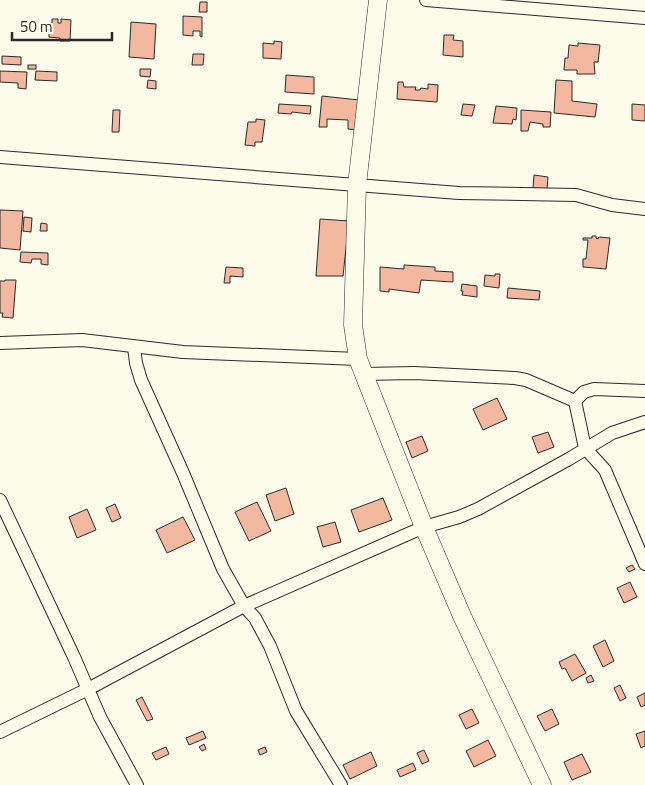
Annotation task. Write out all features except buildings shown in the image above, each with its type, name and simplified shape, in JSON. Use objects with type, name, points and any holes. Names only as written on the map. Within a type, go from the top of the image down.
[{"type":"street","points":[[378,0],[357,185],[352,326],[360,367],[424,527],[489,676],[542,785]]},
{"type":"street","points":[[426,0],[645,18]]},
{"type":"street","points":[[0,156],[459,193],[576,194],[612,205],[645,209]]},
{"type":"street","points":[[0,342],[82,340],[183,352],[424,373],[515,378],[531,382],[575,401]]},
{"type":"street","points":[[134,346],[141,380],[173,448],[223,569],[244,606],[255,618],[270,646],[296,711],[341,785]]},
{"type":"street","points":[[575,401],[584,392],[594,389],[645,391]]},
{"type":"street","points":[[575,401],[585,448],[605,470],[645,564]]},
{"type":"street","points":[[0,732],[88,689],[244,606],[424,527],[459,517],[478,509],[612,433],[645,422]]},
{"type":"street","points":[[0,500],[100,717],[137,785]]}]
